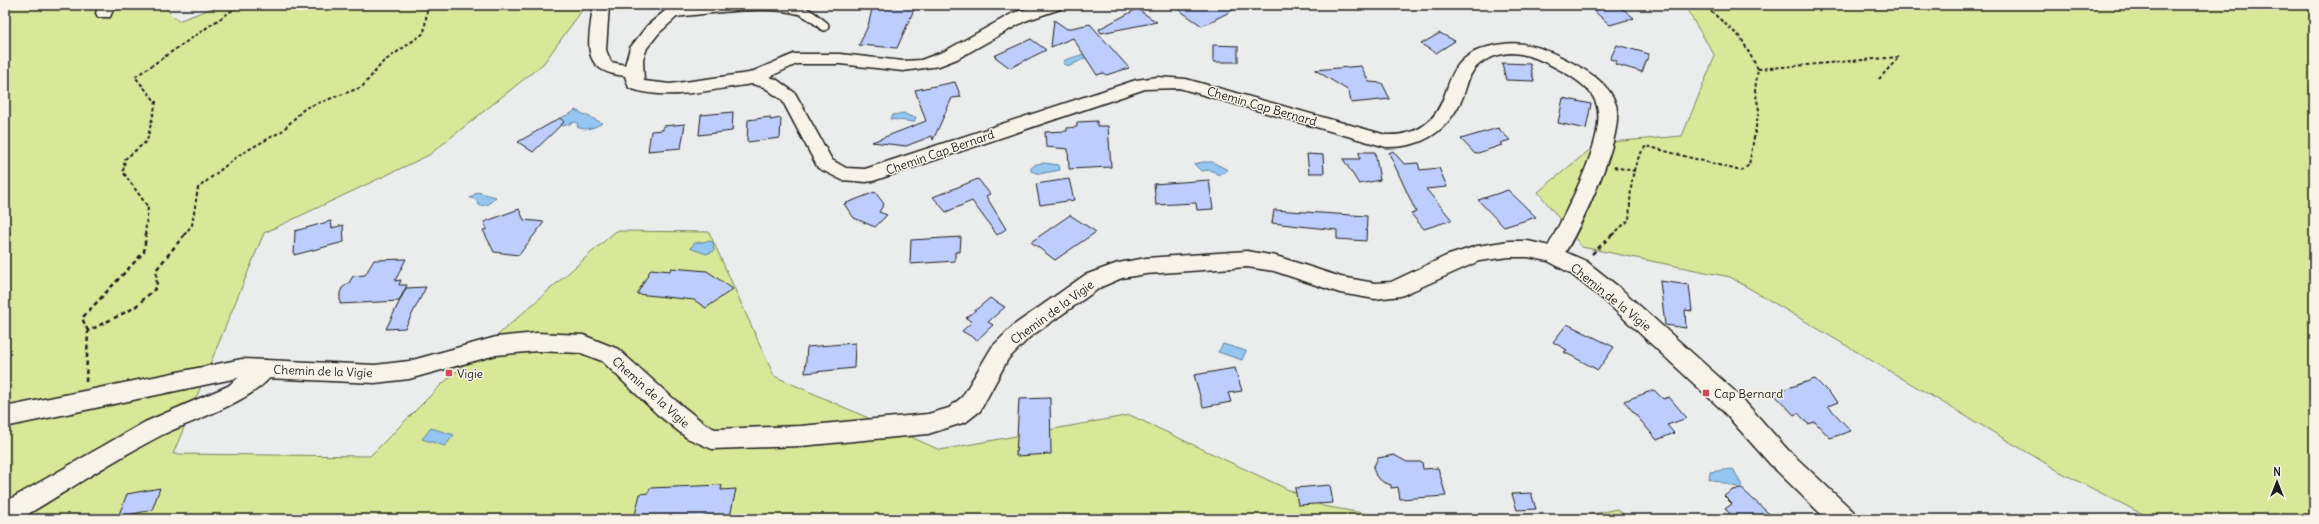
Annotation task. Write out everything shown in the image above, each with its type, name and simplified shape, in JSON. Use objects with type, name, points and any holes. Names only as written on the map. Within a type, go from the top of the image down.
[{"type":"street","points":[[601,5],[596,51],[599,59],[606,68],[618,71],[631,71]]},
{"type":"street","points":[[677,9],[642,41],[631,71],[635,84],[646,88],[670,90],[752,78],[794,59],[840,60],[903,66],[939,61],[987,36],[1019,17],[1054,5]]},
{"type":"street","name":"Chemin Cap Bernard","points":[[752,78],[770,83],[790,97],[825,164],[842,174],[866,176],[1142,84],[1157,82],[1180,83],[1386,141],[1409,141],[1426,134],[1447,111],[1462,74],[1480,56],[1511,48],[1533,50],[1552,58],[1587,80],[1601,94],[1608,112],[1606,130],[1596,164],[1554,255]]},
{"type":"street","name":"Chemin de la Vigie","points":[[5,417],[242,368],[375,374],[409,370],[496,346],[537,342],[583,344],[610,355],[666,407],[696,431],[712,439],[737,440],[809,435],[928,424],[958,415],[971,404],[1000,353],[1009,342],[1093,281],[1118,271],[1161,265],[1247,259],[1276,264],[1340,285],[1375,292],[1393,290],[1412,283],[1454,262],[1477,254],[1528,249],[1554,255],[1578,267],[1693,367],[1730,402],[1779,457],[1844,519]]},
{"type":"street","name":"Chemin de la Vigie","points":[[5,515],[153,429],[236,392],[265,369]]},
{"type":"lane","points":[[677,9],[785,6],[805,11],[824,26]]},
{"type":"path","points":[[85,400],[88,331],[82,318],[144,252],[148,207],[123,172],[125,159],[147,141],[156,102],[135,77],[240,5]]},
{"type":"path","points":[[88,331],[134,308],[157,287],[156,270],[192,225],[198,188],[239,155],[282,131],[305,108],[362,87],[383,62],[424,33],[427,11],[436,5]]},
{"type":"path","points":[[1578,267],[1629,220],[1635,171],[1640,151],[1646,146],[1740,171],[1749,165],[1759,110],[1755,90],[1758,69],[1741,38],[1704,5]]},
{"type":"path","points":[[1758,69],[1824,66],[1839,61],[1899,57],[1879,79]]},
{"type":"green space","points":[[5,5],[162,5],[178,21],[221,5],[586,5],[543,64],[429,155],[264,233],[173,454],[370,456],[441,385],[616,231],[709,232],[774,376],[940,450],[1130,415],[1323,506],[1396,519],[5,519],[5,248],[10,236],[5,201]]},
{"type":"green space","points":[[1684,5],[2314,5],[2314,519],[2152,519],[2064,474],[1730,277],[1582,247],[1538,192],[1598,143],[1682,136],[1715,56]]},
{"type":"green space","points":[[1617,509],[1629,519],[1569,519]]},
{"type":"water","points":[[1087,53],[1089,56],[1070,66],[1063,64],[1065,60]]},
{"type":"water","points":[[575,110],[602,123],[593,128],[584,129],[577,127],[578,124],[575,122],[563,126],[555,122]]},
{"type":"water","points":[[904,113],[909,116],[916,117],[914,122],[890,119],[893,115]]},
{"type":"water","points":[[1212,162],[1228,170],[1219,175],[1211,170],[1201,171],[1194,164]]},
{"type":"water","points":[[1044,163],[1059,165],[1060,170],[1039,174],[1031,171],[1031,168],[1036,164]]},
{"type":"water","points":[[477,192],[496,197],[489,204],[480,206],[475,199],[470,198]]},
{"type":"water","points":[[709,241],[713,242],[714,251],[706,254],[690,248],[695,243]]},
{"type":"water","points":[[1223,344],[1246,351],[1242,360],[1218,352]]},
{"type":"water","points":[[431,428],[454,435],[445,446],[422,439]]},
{"type":"water","points":[[1731,469],[1734,470],[1742,486],[1740,488],[1709,479],[1710,472]]},
{"type":"building","points":[[873,5],[916,5],[897,48],[859,45],[868,26]]},
{"type":"building","points":[[1172,5],[1243,5],[1202,26]]},
{"type":"building","points":[[1592,5],[1618,5],[1634,18],[1610,25],[1594,11],[1597,10]]},
{"type":"building","points":[[1137,9],[1157,22],[1101,33],[1099,29]]},
{"type":"building","points":[[1054,20],[1067,29],[1090,24],[1129,68],[1106,75],[1103,73],[1097,75],[1073,38],[1051,47]]},
{"type":"building","points":[[1440,33],[1455,41],[1436,53],[1421,44]]},
{"type":"building","points":[[1031,39],[1046,50],[1010,68],[994,56]]},
{"type":"building","points":[[1213,45],[1238,46],[1238,62],[1213,62]]},
{"type":"building","points":[[1617,45],[1649,54],[1642,72],[1615,64],[1617,61],[1610,59]]},
{"type":"building","points":[[1502,63],[1530,64],[1534,81],[1506,80]]},
{"type":"building","points":[[1361,66],[1369,82],[1382,83],[1390,99],[1351,103],[1349,91],[1315,70]]},
{"type":"building","points":[[955,82],[961,97],[952,98],[933,140],[932,136],[906,146],[872,142],[926,121],[915,90]]},
{"type":"building","points":[[1563,98],[1591,104],[1586,129],[1558,123]]},
{"type":"building","points":[[733,112],[732,131],[699,135],[701,115]]},
{"type":"building","points":[[770,117],[770,120],[781,118],[780,138],[747,142],[748,120]]},
{"type":"building","points":[[560,118],[564,122],[533,152],[518,142]]},
{"type":"building","points":[[1097,121],[1097,126],[1108,126],[1111,167],[1069,169],[1068,149],[1046,147],[1045,132],[1067,131],[1067,128],[1077,127],[1077,122]]},
{"type":"building","points":[[685,124],[681,148],[648,151],[651,131],[663,130],[663,126]]},
{"type":"building","points":[[1498,128],[1510,140],[1500,143],[1502,145],[1475,154],[1461,139]]},
{"type":"building","points":[[1393,151],[1404,164],[1418,163],[1420,170],[1439,168],[1447,187],[1426,189],[1452,220],[1424,229],[1411,214],[1416,212],[1389,153]]},
{"type":"building","points":[[1359,152],[1375,152],[1380,180],[1359,184],[1343,159],[1360,159]]},
{"type":"building","points":[[1307,154],[1323,155],[1324,173],[1309,173]]},
{"type":"building","points":[[978,179],[990,194],[986,196],[1006,229],[997,235],[972,201],[946,212],[933,197]]},
{"type":"building","points":[[1069,179],[1074,200],[1040,205],[1036,184]]},
{"type":"building","points":[[1209,180],[1213,209],[1197,210],[1196,203],[1156,205],[1154,184]]},
{"type":"building","points":[[1508,190],[1536,217],[1504,227],[1478,200]]},
{"type":"building","points":[[875,192],[884,204],[879,212],[887,215],[875,227],[854,218],[844,204]]},
{"type":"building","points":[[519,209],[524,220],[544,222],[519,255],[494,252],[483,230],[487,229],[484,222]]},
{"type":"building","points":[[1274,210],[1367,216],[1366,241],[1337,239],[1337,230],[1272,223]]},
{"type":"building","points":[[1070,215],[1096,232],[1055,260],[1031,242]]},
{"type":"building","points":[[331,221],[332,228],[343,225],[344,242],[294,255],[295,231]]},
{"type":"building","points":[[961,237],[960,252],[955,252],[955,261],[910,264],[911,240]]},
{"type":"building","points":[[406,259],[395,281],[401,280],[399,285],[407,285],[399,301],[340,304],[340,293],[342,288],[349,283],[353,276],[365,275],[374,260]]},
{"type":"building","points":[[671,268],[707,271],[733,289],[706,308],[694,300],[637,294],[651,269],[670,271]]},
{"type":"building","points":[[1660,281],[1689,285],[1692,311],[1685,310],[1686,328],[1665,325]]},
{"type":"building","points":[[426,287],[405,328],[386,329],[406,288]]},
{"type":"building","points":[[990,298],[1005,307],[988,322],[993,325],[977,340],[962,331],[972,322],[966,318]]},
{"type":"building","points":[[1567,324],[1614,347],[1598,370],[1564,352],[1567,350],[1553,342]]},
{"type":"building","points":[[855,343],[854,368],[805,373],[807,347]]},
{"type":"building","points":[[1235,368],[1242,391],[1228,393],[1231,402],[1203,407],[1194,375]]},
{"type":"building","points":[[1815,379],[1838,402],[1828,406],[1851,431],[1830,438],[1815,422],[1808,424],[1798,413],[1794,415],[1773,393]]},
{"type":"building","points":[[1654,390],[1663,399],[1669,397],[1687,418],[1667,425],[1674,433],[1657,440],[1624,401]]},
{"type":"building","points":[[1050,398],[1051,454],[1016,456],[1019,399]]},
{"type":"building","points":[[1394,455],[1407,462],[1422,462],[1423,469],[1438,468],[1446,496],[1400,499],[1398,487],[1391,488],[1391,485],[1383,482],[1376,476],[1373,468],[1378,458]]},
{"type":"building","points":[[722,485],[721,490],[736,489],[730,516],[717,517],[716,519],[695,519],[696,517],[634,519],[640,494],[648,493],[650,488]]},
{"type":"building","points":[[1330,485],[1333,503],[1298,505],[1295,488]]},
{"type":"building","points":[[160,488],[152,510],[118,517],[127,494]]},
{"type":"building","points":[[1742,489],[1775,519],[1736,519],[1725,509],[1732,504],[1724,496],[1733,490]]},
{"type":"building","points":[[1531,493],[1536,509],[1517,510],[1512,494]]},
{"type":"place","name":"Vigie","points":[[449,373]]},
{"type":"place","name":"Cap Bernard","points":[[1706,393]]}]
